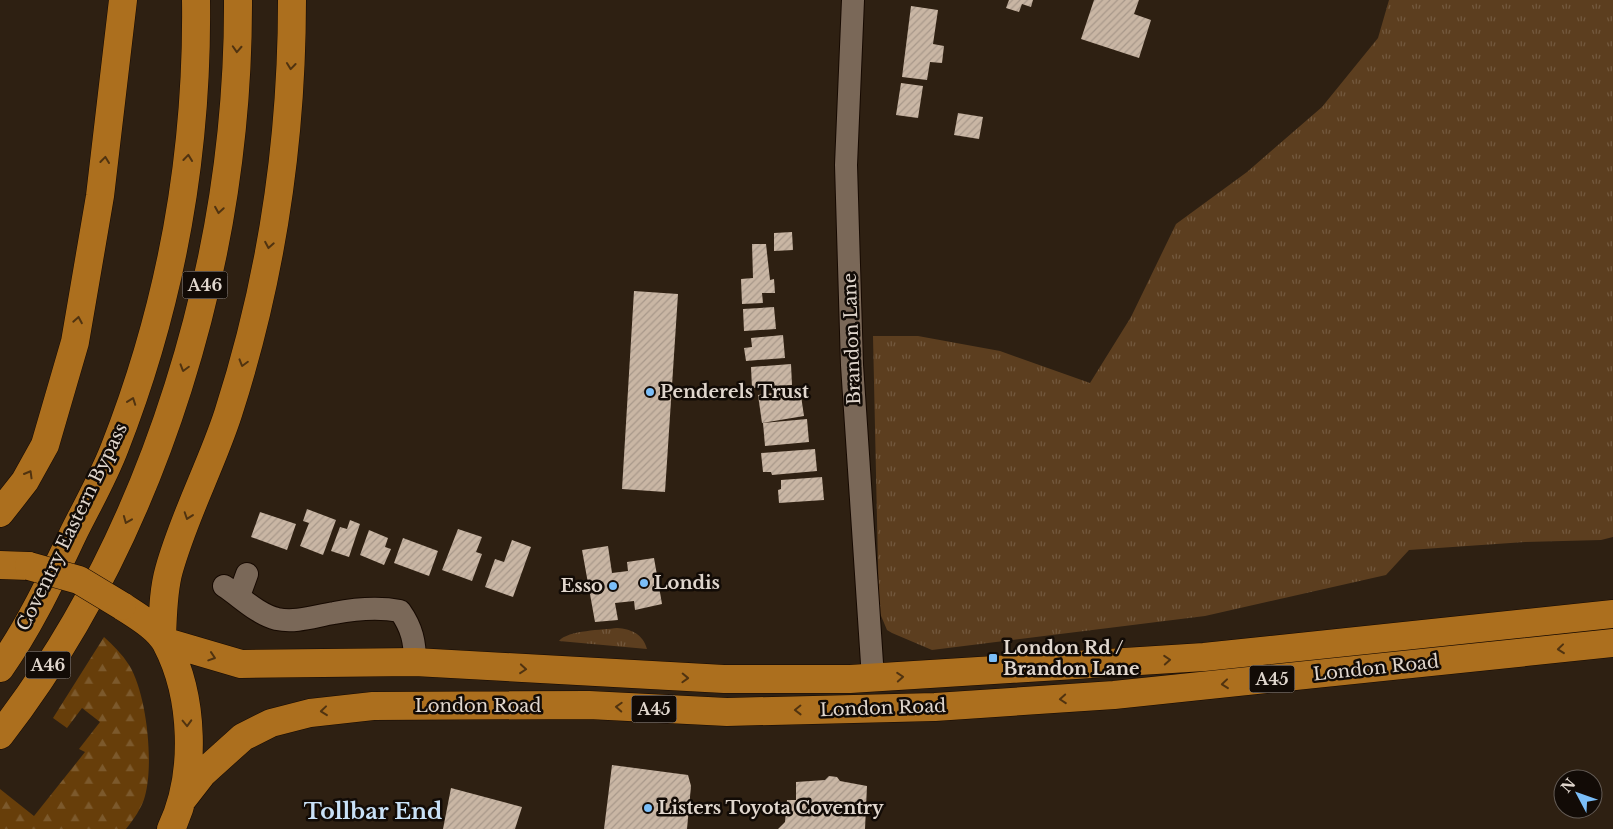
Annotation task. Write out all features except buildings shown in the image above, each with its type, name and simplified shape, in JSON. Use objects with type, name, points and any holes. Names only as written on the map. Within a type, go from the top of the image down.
[{"type":"highway","points":[[0,513],[25,481],[45,445],[75,342],[100,196],[123,0]]},
{"type":"highway","name":"Coventry Eastern Bypass","points":[[0,668],[36,609],[114,449],[143,368],[161,304],[185,189],[197,49],[196,0]]},
{"type":"highway","name":"A46","points":[[0,735],[23,705],[63,643],[119,540],[172,410],[201,306],[218,221],[234,118],[238,0]]},
{"type":"highway","points":[[164,640],[164,592],[169,570],[228,415],[256,317],[277,199],[292,59],[292,0]]},
{"type":"highway","points":[[5,565],[44,569],[78,580],[148,624],[164,640],[178,673],[186,713],[188,759],[182,800],[171,829]]},
{"type":"highway","name":"London Road","points":[[164,640],[241,664],[415,662],[724,679],[873,678],[1204,657],[1567,618],[1609,609]]},
{"type":"highway","name":"London Road","points":[[182,800],[202,773],[243,737],[271,723],[328,711],[372,706],[589,705],[727,712],[935,707],[1114,696],[1611,644]]},
{"type":"street","name":"Brandon Lane","points":[[853,0],[846,164],[851,336],[873,678]]},
{"type":"street","points":[[247,574],[231,591],[251,607],[276,619],[298,620],[335,612],[376,609],[400,611],[408,622],[415,642],[415,662]]},
{"type":"green space","points":[[1389,0],[1613,0],[1613,537],[1601,540],[1525,542],[1409,550],[1386,575],[1205,616],[932,650],[887,630],[879,611],[873,336],[918,336],[1000,351],[1090,383],[1131,317],[1176,224],[1247,172],[1322,107],[1378,38]]},
{"type":"green space","points":[[617,628],[636,633],[643,640],[647,649],[559,641],[564,637],[578,633]]},
{"type":"green space","points":[[104,637],[129,665],[140,693],[144,711],[149,748],[149,766],[148,782],[140,809],[126,829],[0,829],[0,789],[34,816],[85,752],[79,749],[100,722],[82,708],[67,728],[53,718]]},
{"type":"place","name":"Penderels Trust","points":[[650,392]]},
{"type":"place","name":"Londis","points":[[644,583]]},
{"type":"place","name":"Esso","points":[[613,586]]},
{"type":"place","name":"London Rd / Brandon Lane","points":[[993,658]]},
{"type":"place","name":"Listers Toyota Coventry","points":[[648,808]]},
{"type":"district","name":"Tollbar End","points":[[373,811]]}]
